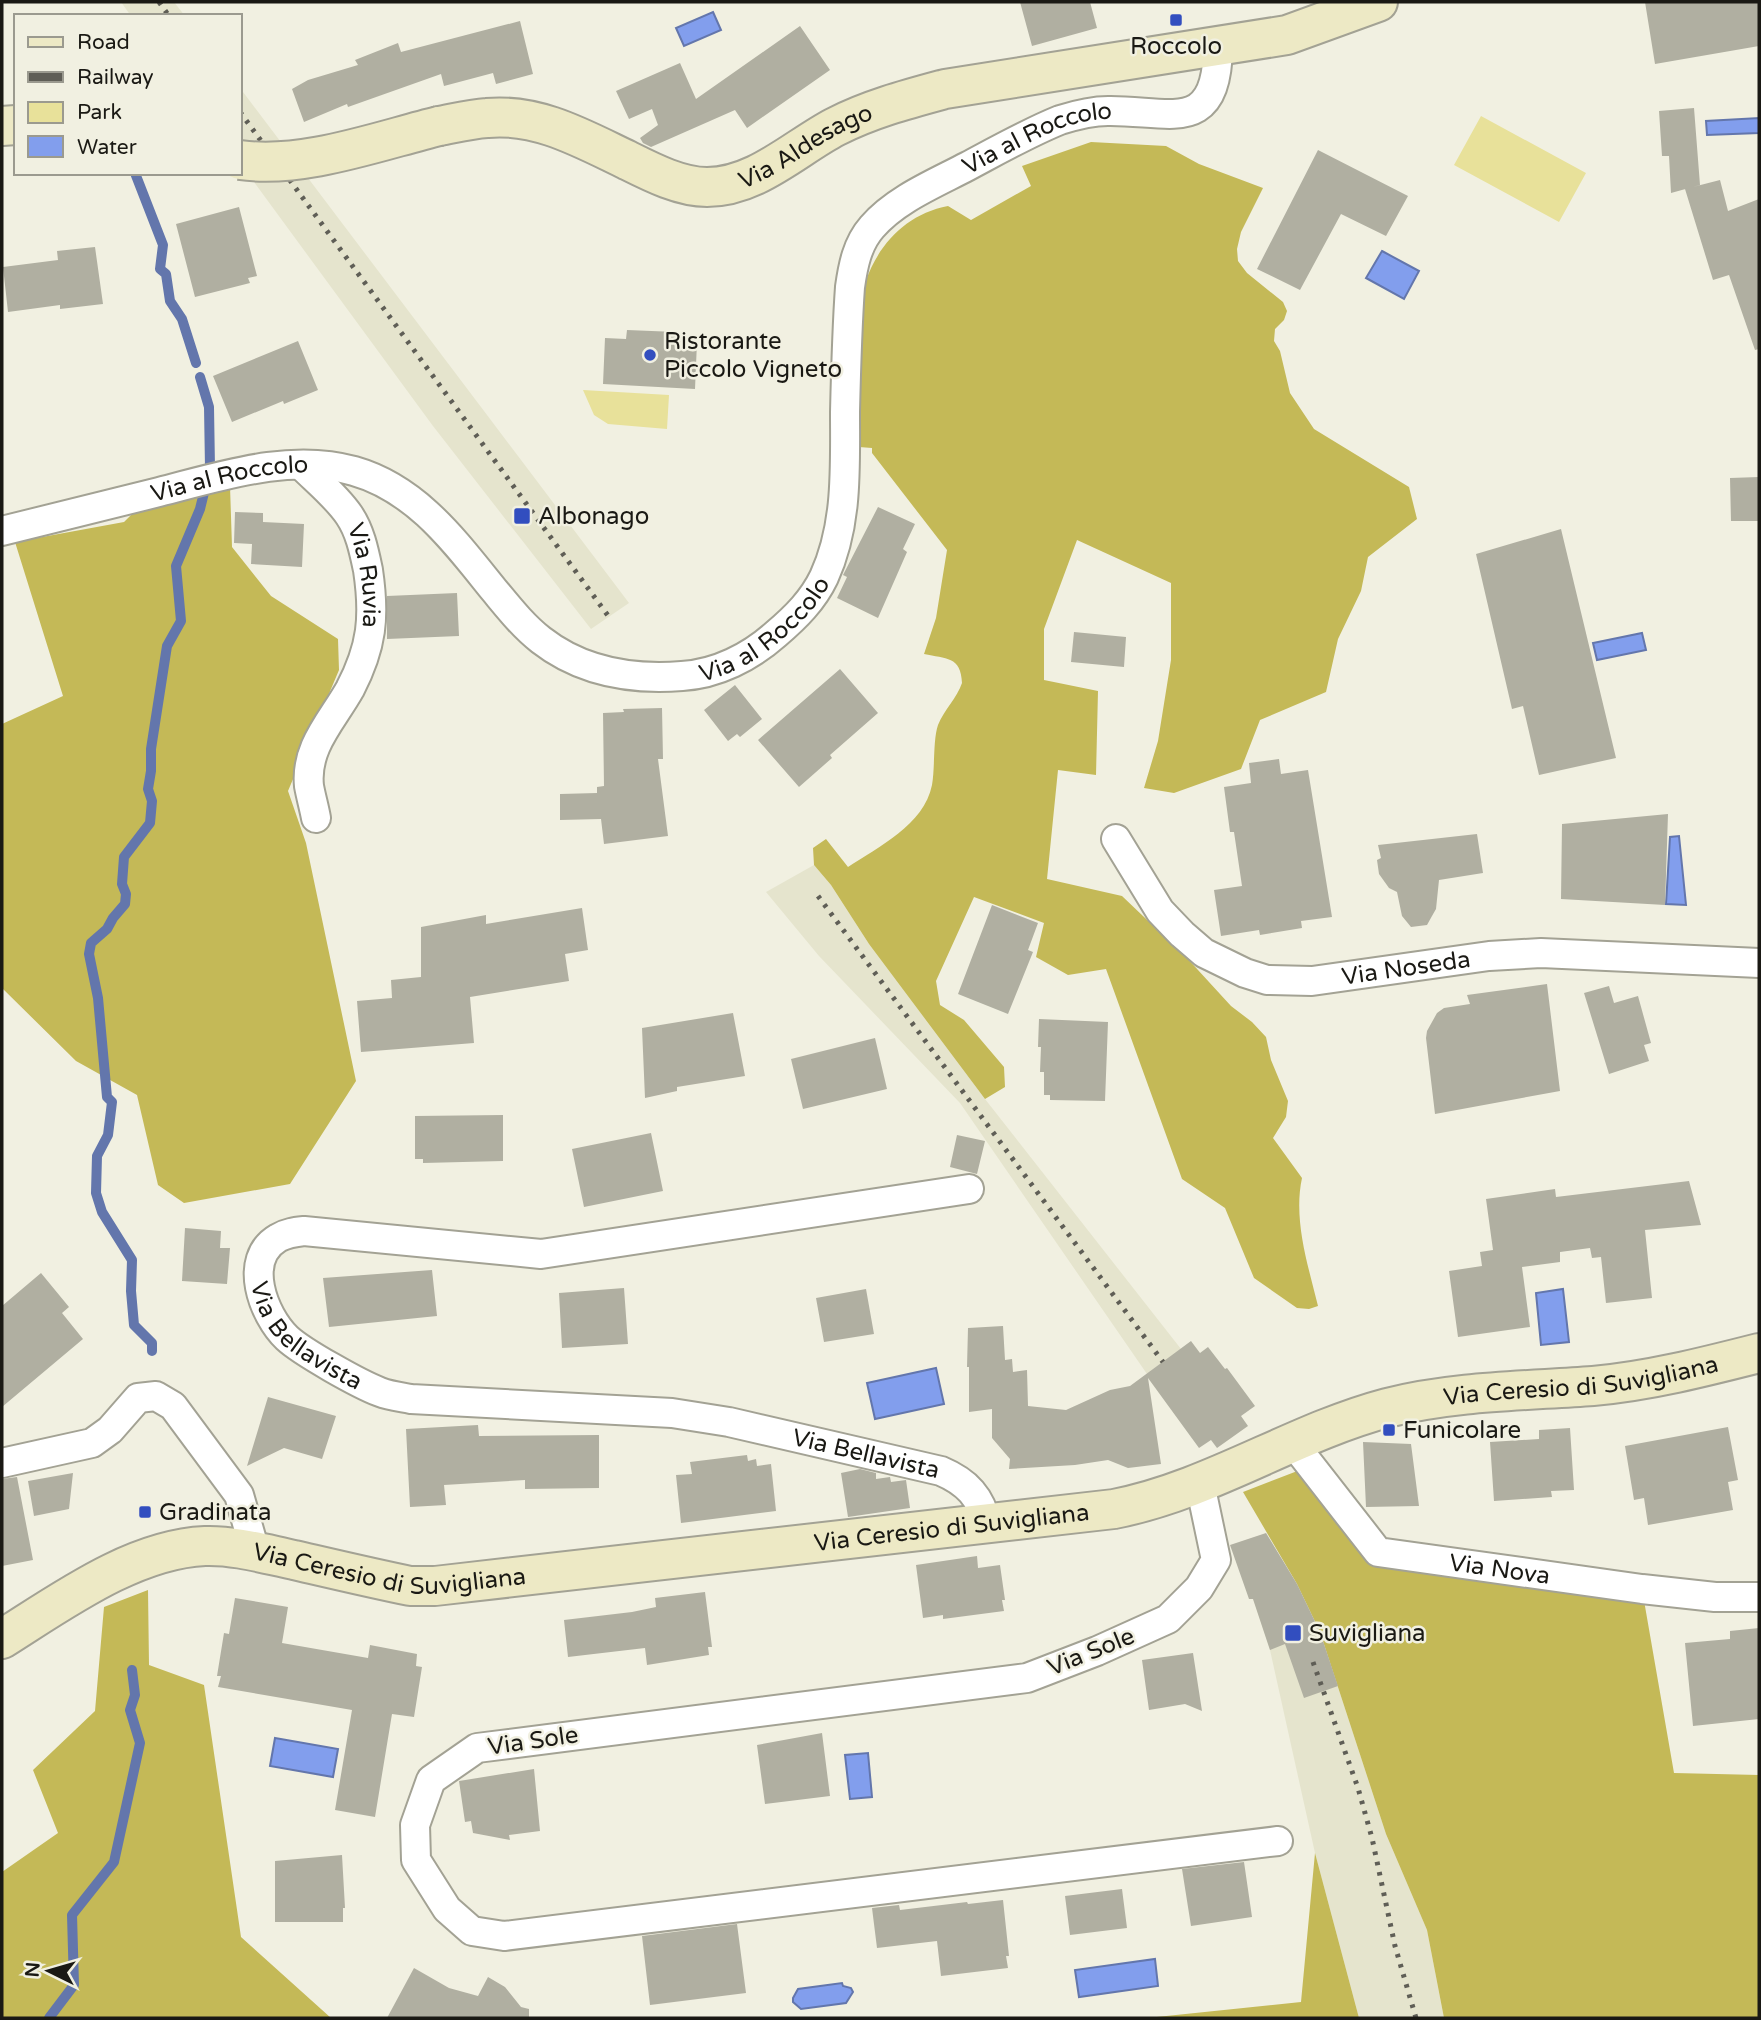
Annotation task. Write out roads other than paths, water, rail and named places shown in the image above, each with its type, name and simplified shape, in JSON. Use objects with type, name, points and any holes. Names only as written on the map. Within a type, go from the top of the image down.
[{"type":"main road","name":"Via Aldesago","points":[[242,160],[260,163],[299,161],[439,126],[489,117],[534,121],[573,134],[648,171],[692,186],[736,183],[835,127],[901,100],[945,89],[1287,35],[1378,2]]},
{"type":"main road","name":"Via Ceresio di Suvigliana","points":[[2,1639],[75,1593],[130,1565],[158,1555],[202,1546],[255,1551],[398,1584],[435,1586],[987,1525],[1114,1509],[1166,1497],[1345,1421],[1421,1401],[1461,1395],[1630,1382],[1759,1353]]},
{"type":"street","name":"Via al Roccolo","points":[[2,531],[227,474],[300,465],[327,466],[354,471],[379,480],[405,495],[435,520],[524,625],[558,652],[580,663],[621,675],[665,678],[705,672],[742,658],[767,642],[810,601],[824,576],[833,551],[844,495],[850,287],[859,247],[872,228],[889,212],[922,191],[1060,120],[1083,113],[1108,111],[1168,114],[1188,113],[1196,109],[1213,82],[1218,46]]},
{"type":"street","name":"Via Ruvia","points":[[300,465],[343,506],[351,518],[364,546],[372,601],[369,643],[361,666],[311,755],[309,786],[316,818]]},
{"type":"street","name":"Via Noseda","points":[[1116,839],[1160,911],[1182,934],[1204,953],[1266,980],[1312,981],[1489,956],[1541,953],[1759,963]]},
{"type":"street","name":"Via Bellavista","points":[[969,1189],[541,1254],[304,1231],[279,1236],[270,1243],[262,1256],[259,1285],[267,1307],[285,1337],[300,1349],[378,1392],[411,1399],[672,1413],[729,1422],[941,1471],[966,1485],[976,1496],[984,1510],[987,1525]]},
{"type":"street","points":[[2,1463],[92,1443],[110,1430],[138,1398],[156,1396],[173,1406],[239,1495],[255,1551]]},
{"type":"street","name":"Via Nova","points":[[1293,1443],[1378,1552],[1642,1589],[1715,1597],[1759,1597]]},
{"type":"street","name":"Via Sole","points":[[1200,1484],[1216,1560],[1199,1588],[1168,1619],[1097,1651],[1027,1678],[477,1748],[430,1780],[415,1825],[416,1860],[447,1909],[472,1931],[504,1936],[1278,1841]]},
{"type":"water","points":[[713,12],[721,30],[684,46],[676,28]]},
{"type":"water","points":[[1759,118],[1759,133],[1707,135],[1706,121]]},
{"type":"water","points":[[1382,251],[1419,271],[1404,299],[1366,278]]},
{"type":"water","points":[[1642,633],[1646,650],[1597,660],[1593,643]]},
{"type":"water","points":[[1679,836],[1686,905],[1666,904],[1670,837]]},
{"type":"water","points":[[1563,1289],[1569,1342],[1541,1345],[1536,1293]]},
{"type":"water","points":[[936,1368],[944,1404],[875,1419],[867,1383]]},
{"type":"water","points":[[275,1738],[338,1749],[333,1777],[270,1766]]},
{"type":"water","points":[[868,1753],[872,1797],[850,1799],[845,1755]]},
{"type":"water","points":[[1155,1959],[1158,1986],[1079,1997],[1075,1970]]},
{"type":"water","points":[[842,1983],[853,1992],[846,2003],[801,2009],[793,2002],[798,1989]]},
{"type":"waterway","points":[[136,175],[163,245],[160,269],[166,274],[170,301],[182,319],[196,363]]},
{"type":"waterway","points":[[152,1351],[152,1343],[134,1325],[132,1260],[102,1212],[96,1193],[97,1156],[108,1135],[112,1102],[107,1097],[98,998],[89,954],[91,943],[107,929],[125,904],[126,894],[122,884],[124,857],[150,823],[152,801],[148,789],[151,749],[167,646],[181,621],[176,566],[200,509],[210,468],[209,407],[200,377]]},
{"type":"waterway","points":[[49,2018],[74,1985],[72,1915],[114,1862],[140,1743],[130,1710],[135,1695],[132,1670]]},
{"type":"railway","points":[[159,2],[168,14]]},
{"type":"railway","points":[[242,115],[609,617]]},
{"type":"railway","points":[[818,896],[1163,1362]]},
{"type":"railway","points":[[1313,1662],[1358,1788],[1372,1838],[1395,1946],[1416,2018]]},
{"type":"place","name":"Roccolo","points":[[1176,20]]},
{"type":"place","name":"Ristorante Piccolo Vigneto","points":[[650,355]]},
{"type":"place","name":"Albonago","points":[[522,516]]},
{"type":"place","name":"Funicolare","points":[[1389,1430]]},
{"type":"place","name":"Gradinata","points":[[145,1512]]},
{"type":"place","name":"Suvigliana","points":[[1293,1633]]}]
